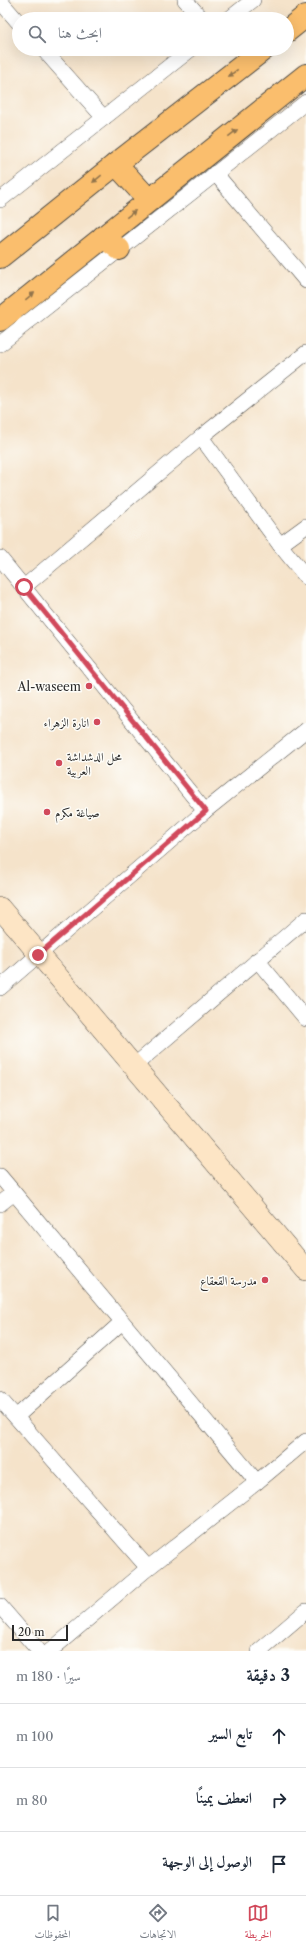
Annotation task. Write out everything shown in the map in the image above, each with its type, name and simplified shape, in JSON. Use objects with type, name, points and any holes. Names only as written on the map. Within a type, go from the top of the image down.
[{"type":"main road","points":[[294,25],[306,16]]},
{"type":"main road","points":[[0,257],[116,164],[255,56]]},
{"type":"main road","points":[[0,320],[111,243],[149,200],[306,75]]},
{"type":"main road","points":[[116,164],[149,200]]},
{"type":"street","points":[[185,0],[196,12]]},
{"type":"street","points":[[238,12],[253,0]]},
{"type":"street","points":[[0,1],[12,15]]},
{"type":"street","points":[[49,56],[104,118]]},
{"type":"street","points":[[0,200],[182,56]]},
{"type":"street","points":[[0,344],[111,243],[215,173],[306,102]]},
{"type":"street","points":[[215,173],[306,281]]},
{"type":"street","points":[[24,587],[201,437],[306,353]]},
{"type":"street","points":[[201,437],[280,545],[306,577]]},
{"type":"street","points":[[280,545],[306,526]]},
{"type":"street","points":[[0,558],[206,811]]},
{"type":"street","points":[[0,988],[206,811],[306,730]]},
{"type":"street","points":[[0,908],[38,955],[306,1270]]},
{"type":"street","points":[[134,1066],[306,919]]},
{"type":"street","points":[[257,960],[306,1019]]},
{"type":"street","points":[[0,1176],[257,1482]]},
{"type":"street","points":[[0,1204],[14,1193]]},
{"type":"street","points":[[16,1417],[122,1322]]},
{"type":"street","points":[[0,1399],[148,1568]]},
{"type":"street","points":[[50,1651],[148,1568],[257,1482],[306,1441]]},
{"type":"street","points":[[0,1606],[39,1651]]},
{"type":"street","points":[[259,1651],[306,1611]]},
{"type":"place","name":"Al-waseem","points":[[89,686]]},
{"type":"place","name":"انارة الزهراء","points":[[97,722]]},
{"type":"place","name":"محل الدشداشة العربية","points":[[59,763]]},
{"type":"place","name":"صياغة مكرم","points":[[47,812]]},
{"type":"place","name":"مدرسة القعقاع","points":[[265,1280]]},
{"type":"route","points":[[24,587],[206,811],[38,955]]}]
